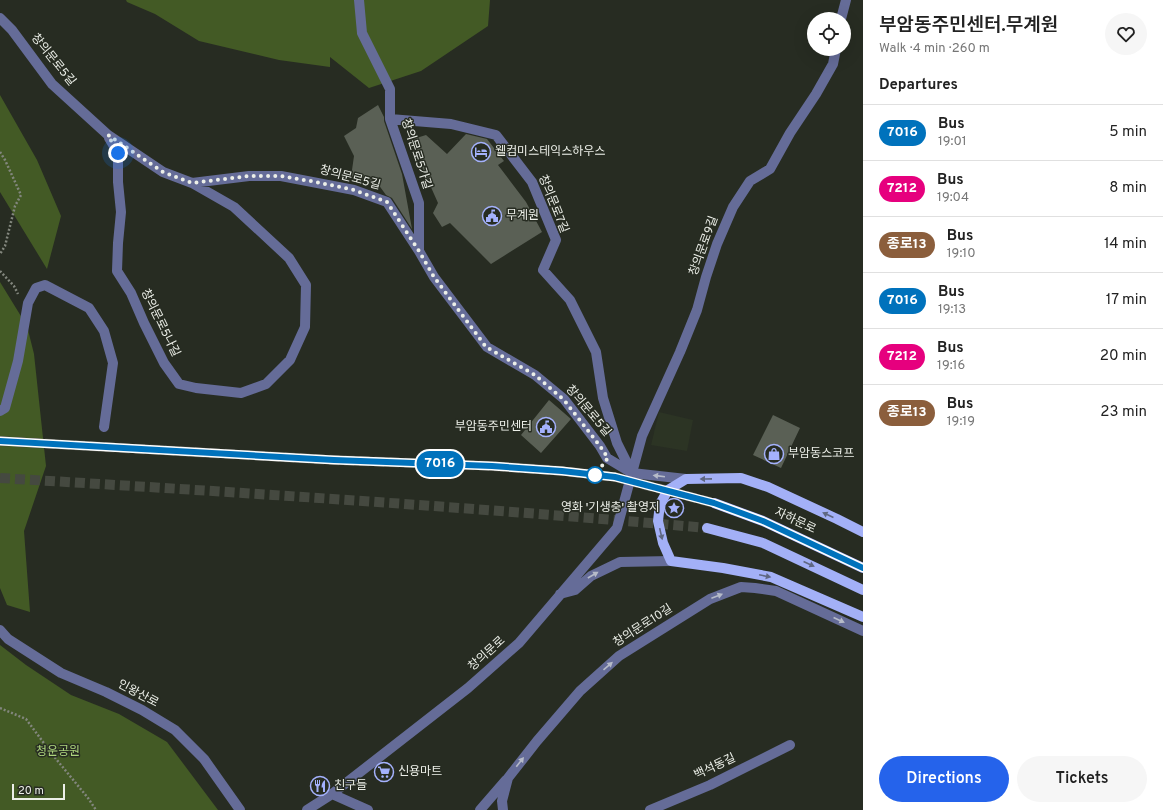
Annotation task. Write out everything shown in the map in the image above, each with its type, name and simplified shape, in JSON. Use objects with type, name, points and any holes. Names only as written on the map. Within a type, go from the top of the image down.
[{"type":"main road","points":[[863,532],[768,487],[741,478],[686,479],[668,490],[660,504],[658,522],[663,542],[671,561],[723,568],[770,577],[863,617]]},
{"type":"main road","name":"자하문로","points":[[714,503],[763,521],[863,568]]},
{"type":"main road","points":[[706,528],[763,543],[863,590]]},
{"type":"street","name":"창의문로5가길","points":[[359,0],[362,33],[390,89],[390,119],[419,204],[419,251]]},
{"type":"street","points":[[843,12],[846,0]]},
{"type":"street","name":"창의문로5길","points":[[0,18],[12,30],[52,84],[108,135],[163,172],[192,183],[249,176],[281,176],[354,190],[387,202],[434,277],[486,347],[535,375],[564,400],[608,458],[632,473]]},
{"type":"street","name":"창의문로9길","points":[[632,473],[642,436],[694,317],[717,244],[733,207],[750,181],[770,169],[790,133],[816,94],[833,64],[835,56]]},
{"type":"street","name":"창의문로7길","points":[[390,119],[451,124],[496,135],[532,182],[556,240],[543,270],[570,300],[596,352],[603,398],[617,443],[632,473]]},
{"type":"street","name":"창의문로5나길","points":[[108,135],[118,153],[118,182],[121,212],[117,271],[131,293],[164,363],[179,384],[196,388],[240,393],[266,384],[290,360],[305,326],[306,285],[289,258],[234,207],[192,183]]},
{"type":"street","points":[[0,411],[5,408],[18,361],[28,303],[36,288],[45,285],[89,308],[104,331],[113,363],[104,427]]},
{"type":"street","points":[[632,473],[686,479]]},
{"type":"street","name":"창의문로","points":[[307,810],[332,794],[468,688],[518,643],[617,528],[632,473]]},
{"type":"street","points":[[560,594],[575,590],[590,576],[620,562],[671,561]]},
{"type":"street","name":"창의문로10길","points":[[503,810],[502,800],[508,778],[580,691],[619,656],[710,599],[741,587],[776,591],[863,631]]},
{"type":"street","name":"인왕산로","points":[[0,630],[13,642],[61,673],[142,710],[175,730],[204,759],[240,810]]},
{"type":"street","name":"백석동길","points":[[650,810],[710,785],[790,745]]},
{"type":"street","points":[[480,810],[508,778]]},
{"type":"street","points":[[332,794],[368,810]]},
{"type":"path","points":[[0,152],[21,195],[15,206],[5,246],[0,254]]},
{"type":"path","points":[[0,708],[26,719],[96,810]]},
{"type":"shaded area","points":[[659,412],[693,420],[687,451],[651,445]]},
{"type":"green space","points":[[126,0],[490,0],[488,26],[421,71],[369,88],[330,57],[330,67],[279,60],[199,41],[155,14],[127,2]]},
{"type":"green space","points":[[0,95],[37,160],[61,216],[47,269],[0,192]]},
{"type":"green space","points":[[0,282],[27,326],[34,354],[46,466],[24,531],[30,612],[7,605],[0,588]]},
{"type":"green space","name":"청운공원","points":[[0,645],[26,665],[71,695],[119,714],[167,742],[218,810],[0,810]]},
{"type":"building","points":[[378,105],[384,117],[384,121],[402,174],[412,229],[392,198],[386,195],[378,184],[351,177],[354,156],[344,136],[356,128],[358,118]]},
{"type":"building","points":[[466,134],[487,139],[504,161],[498,165],[526,202],[542,232],[491,264],[450,223],[442,227],[433,213],[438,203],[410,140],[426,135],[447,154]]},
{"type":"building","points":[[549,400],[571,419],[541,453],[521,435]]},
{"type":"building","points":[[773,415],[800,428],[781,468],[753,455]]},
{"type":"tunnel","points":[[0,441],[334,460],[492,466],[562,471],[615,477],[714,503]]},
{"type":"tunnel","points":[[0,478],[354,500],[707,528]]},
{"type":"bus line","name":"7016","points":[[0,441],[334,460],[492,466],[562,471],[615,477],[714,503],[763,521],[863,568]]},
{"type":"place","name":"웰컴미스테익스하우스","points":[[481,152]]},
{"type":"place","name":"무계원","points":[[492,216]]},
{"type":"place","name":"부암동주민센터","points":[[546,427]]},
{"type":"place","name":"부암동스코프","points":[[774,454]]},
{"type":"place","name":"영화 '기생충' 촬영지","points":[[674,508]]},
{"type":"place","name":"신용마트","points":[[384,772]]},
{"type":"place","name":"친구들","points":[[320,786]]},
{"type":"route","points":[[118,153],[108,135],[163,172],[192,183],[249,176],[281,176],[354,190],[387,202],[434,277],[486,347],[535,375],[564,400],[600,446],[608,458],[595,475]]}]
